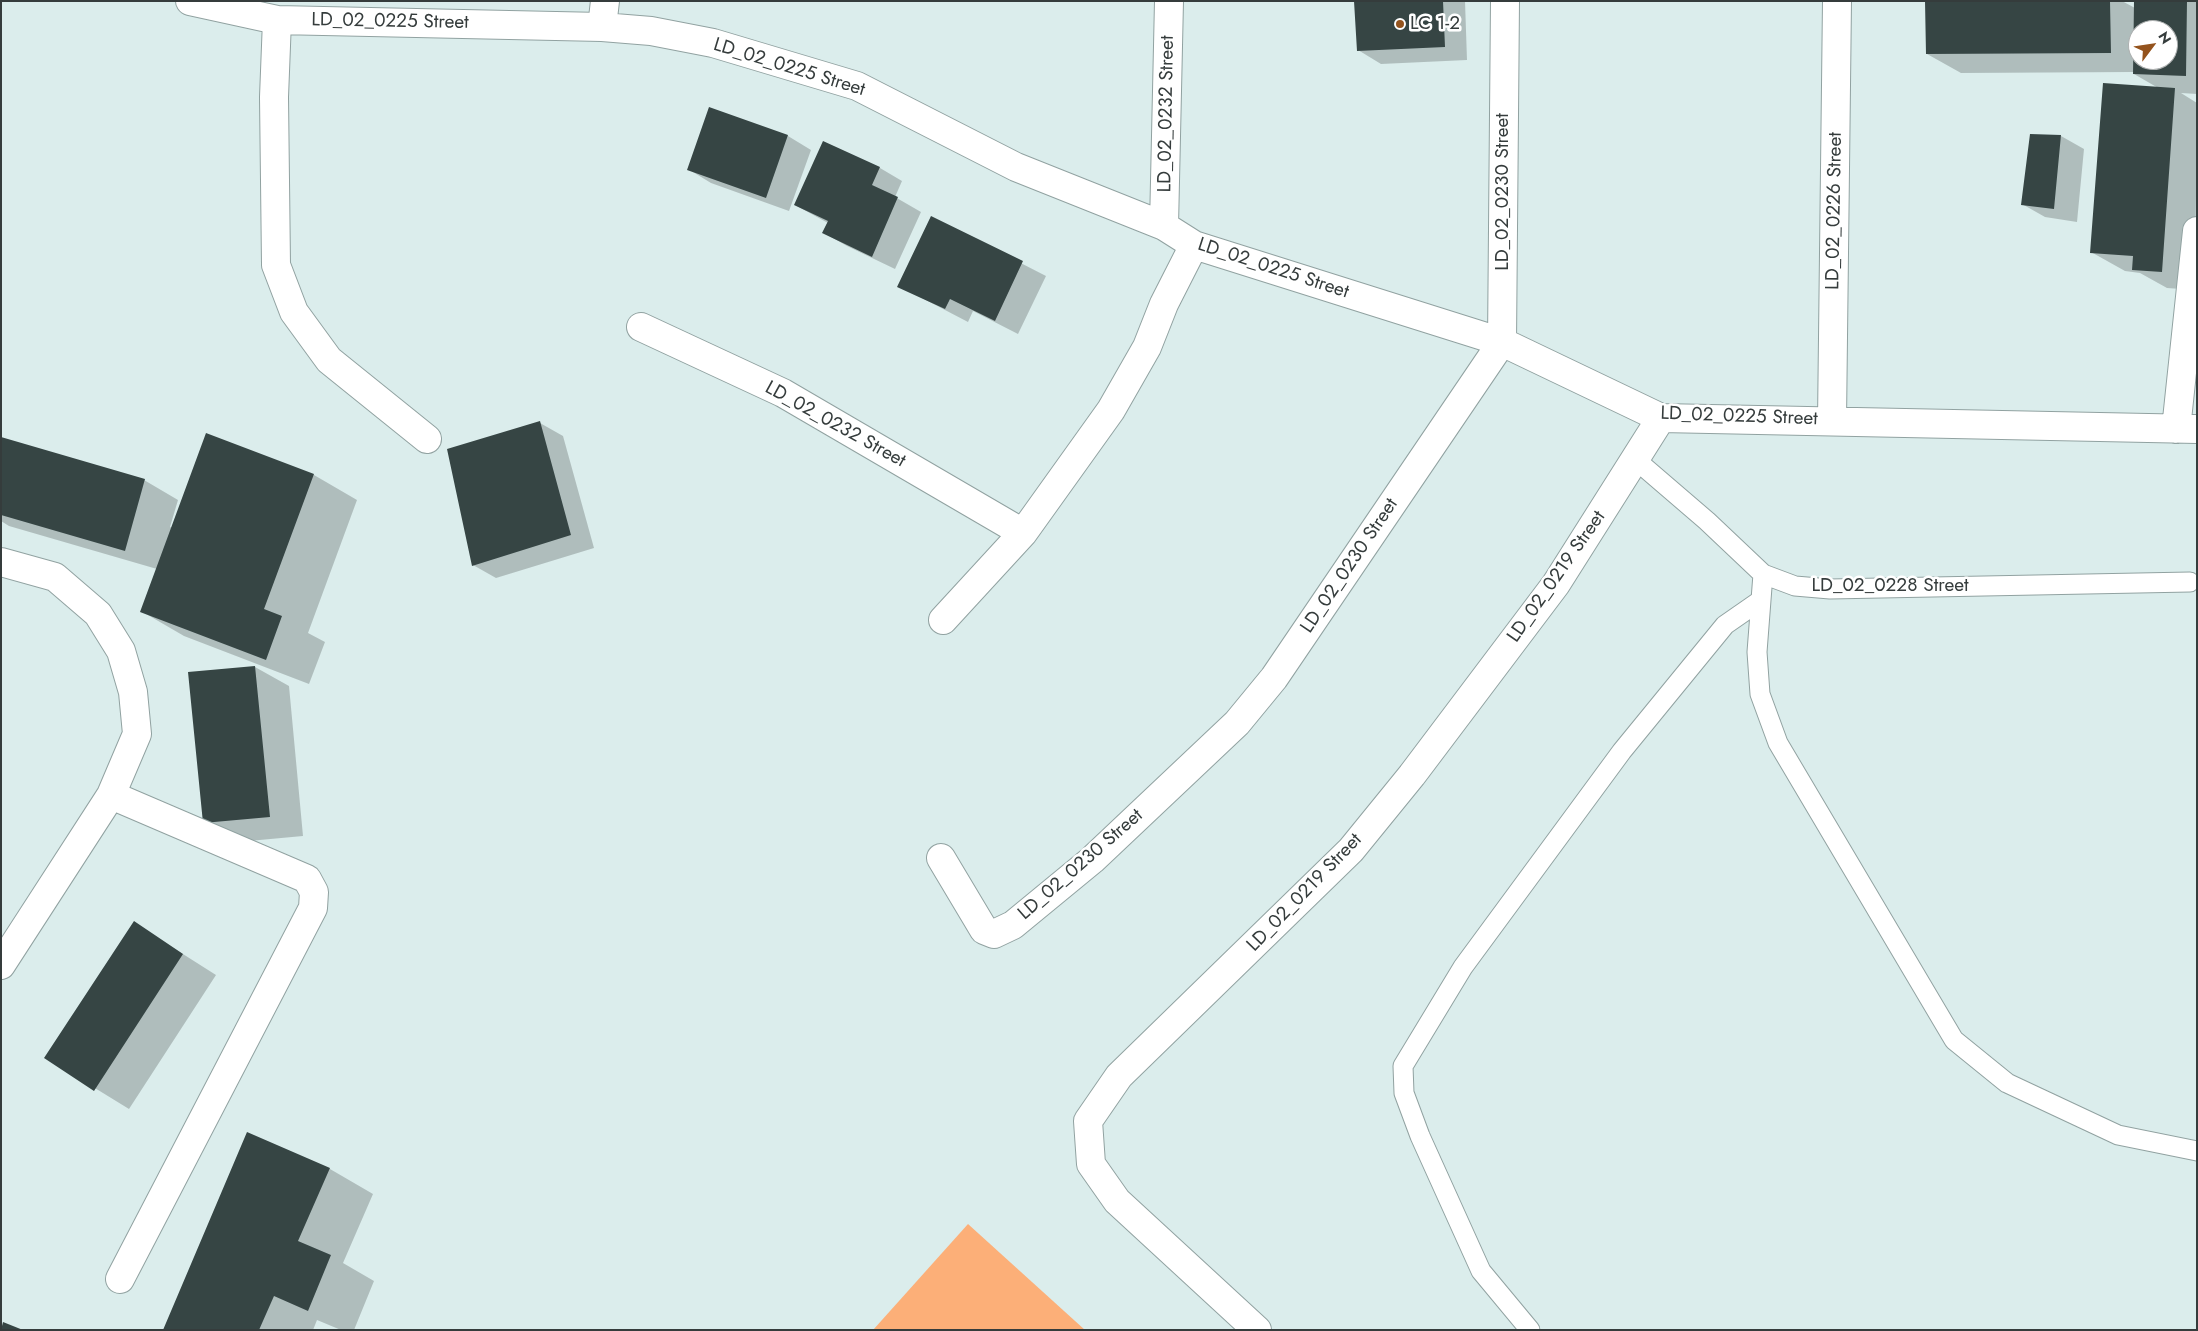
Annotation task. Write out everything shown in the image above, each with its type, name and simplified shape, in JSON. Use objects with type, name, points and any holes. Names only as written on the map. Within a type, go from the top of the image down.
[{"type":"street","name":"LD_02_0225 Street","points":[[190,1],[277,20],[603,14],[651,31],[713,43],[857,86],[1016,167],[1164,226],[1194,245],[1502,342],[1580,381],[1661,418],[2186,429]]},
{"type":"street","name":"LD_02_0232 Street","points":[[1164,226],[1169,1]]},
{"type":"street","name":"LD_02_0230 Street","points":[[941,858],[984,930],[994,934],[1013,925],[1092,860],[1237,723],[1274,678],[1502,342],[1505,1]]},
{"type":"street","name":"LD_02_0226 Street","points":[[1832,421],[1838,1]]},
{"type":"street","points":[[277,20],[274,97],[276,265],[294,312],[329,360],[427,439]]},
{"type":"street","points":[[2186,429],[2197,231]]},
{"type":"street","points":[[943,620],[1024,533],[1111,410],[1147,346],[1164,304],[1194,245]]},
{"type":"street","name":"LD_02_0232 Street","points":[[641,327],[783,393],[1024,533]]},
{"type":"street","name":"LD_02_0219 Street","points":[[1257,1330],[1117,1201],[1091,1164],[1088,1122],[1119,1076],[1351,850],[1412,774],[1556,584],[1661,418]]},
{"type":"street","points":[[1,562],[55,577],[98,614],[121,651],[133,692],[137,734],[111,795],[1,965]]},
{"type":"street","points":[[111,795],[307,879],[315,897],[313,908],[120,1279]]},
{"type":"lane","name":"LD_02_0228 Street","points":[[1636,460],[1707,521],[1763,574],[1795,586],[1830,589],[2190,582]]},
{"type":"lane","points":[[1763,574],[1757,652],[1760,694],[1778,743],[1954,1040],[2007,1083],[2118,1134],[2197,1151]]},
{"type":"lane","points":[[1530,1330],[1481,1271],[1420,1136],[1404,1093],[1403,1066],[1463,967],[1622,751],[1725,624],[1761,600]]},
{"type":"shaded area","points":[[968,1224],[1085,1330],[873,1330]]},
{"type":"building","name":"LC 1-2","points":[[1354,1],[1443,1],[1445,47],[1357,51]]},
{"type":"building","points":[[1925,1],[2110,1],[2111,53],[1926,54]]},
{"type":"building","points":[[2134,1],[2187,1],[2186,76],[2133,74],[2133,70],[2178,70],[2178,20],[2134,20]]},
{"type":"building","points":[[2103,83],[2175,88],[2162,272],[2132,270],[2133,256],[2090,253]]},
{"type":"building","points":[[709,107],[788,135],[766,198],[687,170]]},
{"type":"building","points":[[2030,134],[2061,135],[2054,209],[2021,205]]},
{"type":"building","points":[[823,141],[880,167],[872,185],[898,197],[872,257],[822,233],[828,221],[794,205]]},
{"type":"building","points":[[931,216],[1023,261],[995,321],[950,299],[945,309],[897,287]]},
{"type":"building","points":[[540,421],[571,535],[472,566],[447,449]]},
{"type":"building","points":[[206,433],[314,474],[264,609],[282,616],[266,660],[140,612]]},
{"type":"building","points":[[1,437],[145,479],[125,551],[1,515]]},
{"type":"building","points":[[255,666],[270,817],[203,823],[188,672]]},
{"type":"building","points":[[134,921],[183,954],[94,1091],[44,1058]]},
{"type":"building","points":[[247,1132],[330,1168],[298,1241],[331,1255],[308,1311],[274,1296],[259,1330],[163,1330]]},
{"type":"building","points":[[3,1322],[23,1330],[1,1330]]},
{"type":"place","name":"LC 1-2","points":[[1400,24]]}]
